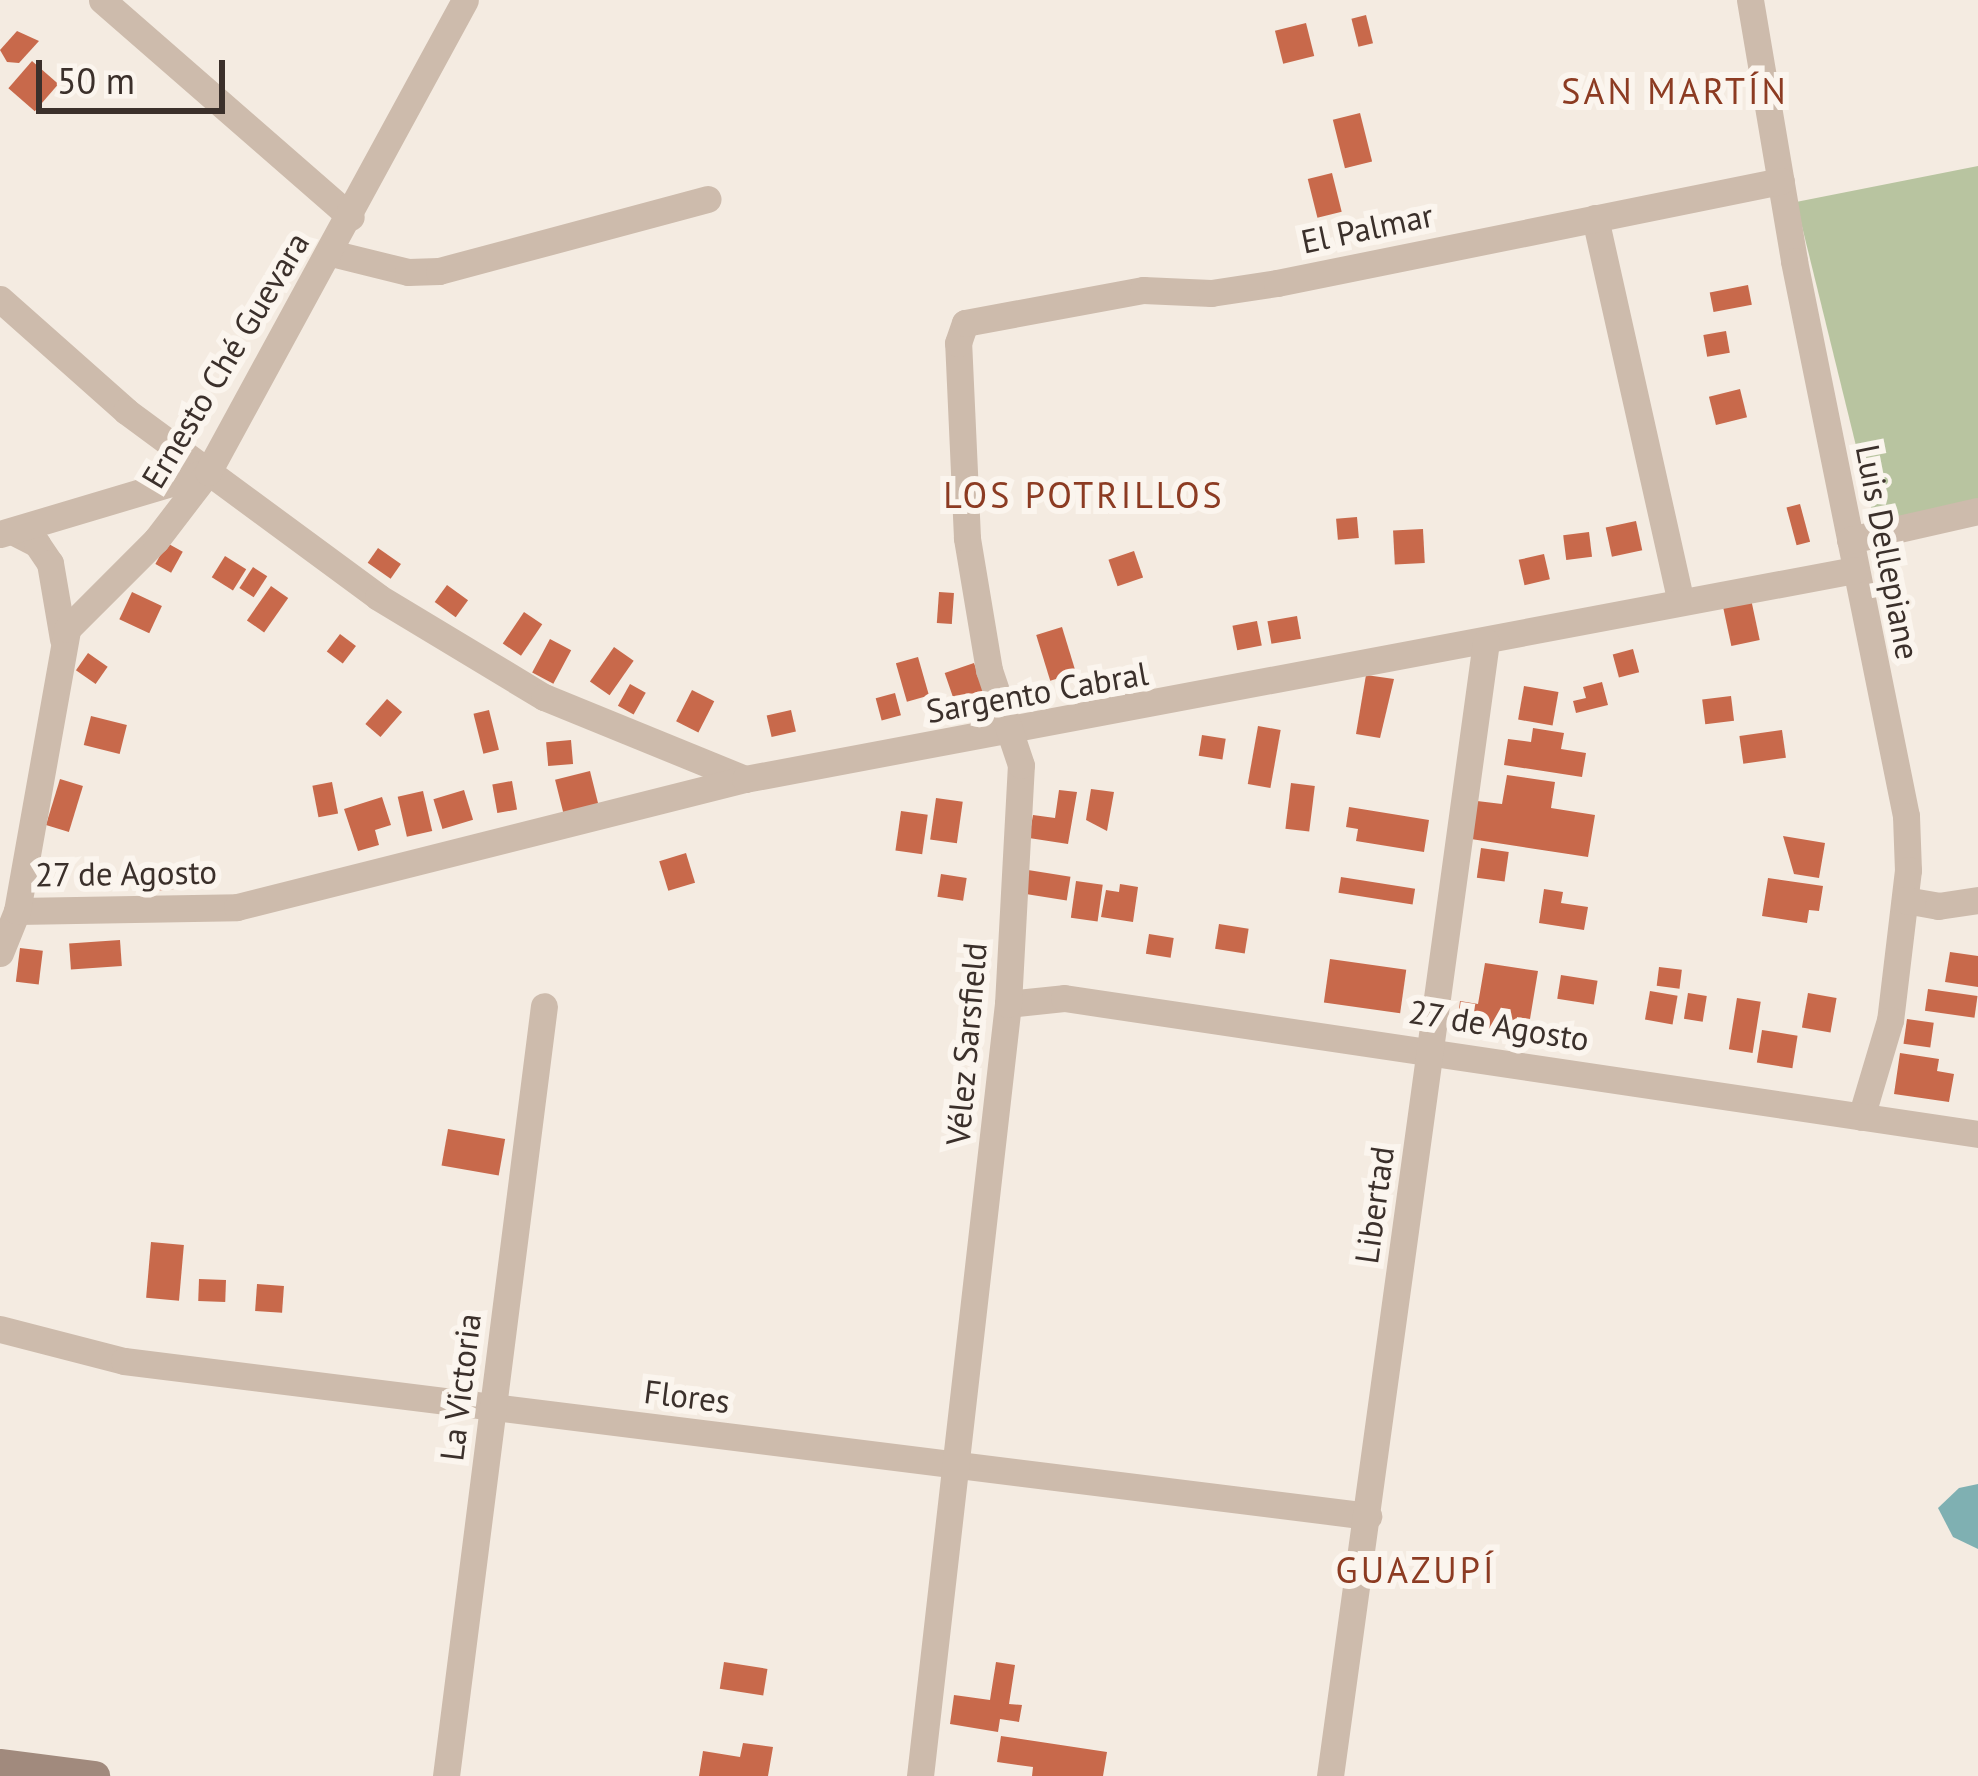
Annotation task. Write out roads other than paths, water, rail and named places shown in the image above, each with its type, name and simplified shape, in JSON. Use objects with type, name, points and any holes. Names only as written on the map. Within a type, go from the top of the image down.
[{"type":"main road","points":[[0,1764],[94,1776]]},
{"type":"street","points":[[102,0],[351,218]]},
{"type":"street","name":"Ernesto Ché Guevara","points":[[63,639],[208,472],[351,218],[465,0]]},
{"type":"street","name":"Luis Dellepiane","points":[[1750,0],[1854,570],[1906,816],[1905,900],[1890,1020],[1861,1117]]},
{"type":"street","name":"El Palmar","points":[[965,323],[1143,290],[1211,293],[1277,284],[1780,181]]},
{"type":"street","points":[[331,253],[408,272],[439,271],[707,199]]},
{"type":"street","points":[[1595,218],[1680,599]]},
{"type":"street","points":[[0,298],[208,472],[378,597],[544,697],[745,779]]},
{"type":"street","name":"Vélez Sarsfield","points":[[920,1776],[960,1466],[1009,1004],[1021,765],[989,670],[967,538],[958,343],[965,323]]},
{"type":"street","points":[[6,532],[208,472]]},
{"type":"street","points":[[1850,541],[1978,511]]},
{"type":"street","points":[[0,952],[17,911],[63,639],[50,563],[37,544],[6,532]]},
{"type":"street","name":"Sargento Cabral","points":[[237,907],[745,779],[1013,735],[1680,599],[1854,570]]},
{"type":"street","name":"Libertad","points":[[1330,1776],[1486,642]]},
{"type":"street","points":[[1905,900],[1978,900]]},
{"type":"street","name":"27 de Agosto","points":[[17,911],[237,907]]},
{"type":"street","name":"27 de Agosto","points":[[1009,1004],[1064,998],[1978,1134]]},
{"type":"street","name":"La Victoria","points":[[446,1776],[544,1006]]},
{"type":"street","name":"Flores","points":[[0,1329],[124,1361],[1368,1516]]},
{"type":"water","points":[[1978,1484],[1978,1549],[1953,1537],[1938,1508],[1959,1488]]},
{"type":"district","name":"SAN MARTÍN","points":[[1675,91]]},
{"type":"district","name":"LOS POTRILLOS","points":[[1084,495]]},
{"type":"district","name":"GUAZUPÍ","points":[[1416,1570]]}]
